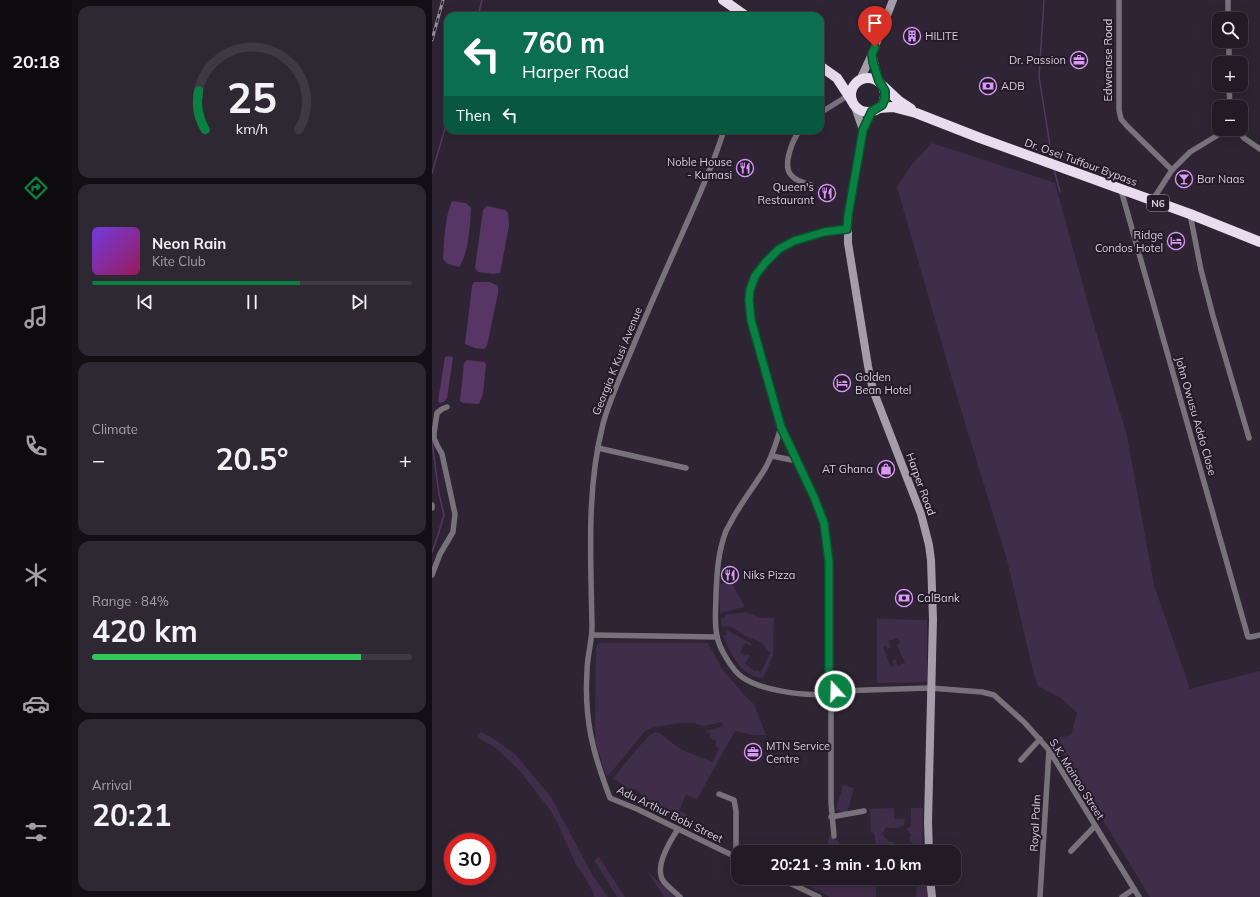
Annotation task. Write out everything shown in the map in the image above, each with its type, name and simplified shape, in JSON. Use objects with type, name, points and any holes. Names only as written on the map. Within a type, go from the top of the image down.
[{"type":"highway","points":[[723,0],[740,12]]},
{"type":"highway","points":[[824,69],[837,78],[852,100]]},
{"type":"highway","points":[[837,78],[859,81],[870,78],[881,84],[885,91],[885,98],[876,110]]},
{"type":"highway","points":[[852,100],[852,88],[859,81]]},
{"type":"highway","name":"Dr. Osei Tuffour Bypass","points":[[881,84],[899,101],[916,113]]},
{"type":"highway","name":"N6","points":[[852,100],[862,111],[876,110]]},
{"type":"highway","name":"Dr. Osei Tuffour Bypass","points":[[876,110],[884,107],[893,107],[916,113],[1121,190],[1190,214],[1260,242]]},
{"type":"main road","points":[[859,81],[872,54],[893,0]]},
{"type":"main road","points":[[872,54],[881,84]]},
{"type":"main road","name":"Harper Road","points":[[852,100],[863,130]]},
{"type":"main road","name":"Harper Road","points":[[876,110],[863,130],[848,216],[848,243],[873,390],[921,514],[929,545],[933,619],[930,688],[929,845]]},
{"type":"main road","points":[[931,885],[932,897]]},
{"type":"street","name":"Edwenase Road","points":[[1119,0],[1118,110],[1121,119],[1127,126],[1172,170]]},
{"type":"street","points":[[1228,0],[1228,12]]},
{"type":"street","points":[[824,111],[852,100]]},
{"type":"street","name":"Georgia K Kusi Avenue","points":[[603,780],[591,739],[587,712],[587,670],[592,635],[591,525],[598,448],[610,402],[642,325],[710,171],[723,134]]},
{"type":"street","points":[[797,134],[788,158],[788,171],[797,180],[811,185]]},
{"type":"street","points":[[1152,201],[1172,170],[1190,152],[1216,136]]},
{"type":"street","points":[[1242,136],[1260,149]]},
{"type":"street","name":"John Owusu Addo Close","points":[[1121,190],[1248,637],[1260,635]]},
{"type":"street","points":[[1190,214],[1201,270],[1213,316],[1249,438]]},
{"type":"street","points":[[824,694],[826,688],[829,687],[829,562],[824,523],[798,461],[781,427],[751,320],[749,300],[755,276],[779,249],[794,241],[824,232],[847,229]]},
{"type":"street","points":[[432,576],[440,554],[450,538],[454,525],[455,514],[442,454],[437,446],[434,433],[437,413],[442,409],[447,408]]},
{"type":"street","points":[[781,427],[772,456],[767,466],[742,502],[726,530],[719,553],[717,571],[717,636],[722,650],[734,668],[741,676],[752,683],[797,694],[824,694],[831,698]]},
{"type":"street","points":[[598,448],[686,468]]},
{"type":"street","points":[[772,456],[798,461]]},
{"type":"street","points":[[592,635],[717,636]]},
{"type":"street","points":[[829,687],[835,691],[835,695],[831,698],[831,817],[834,836]]},
{"type":"street","name":"S.K. Mainoo Street","points":[[835,691],[930,688],[982,692],[994,695],[1024,722],[1049,750],[1139,897]]},
{"type":"street","points":[[1021,760],[1040,739]]},
{"type":"street","name":"Royal Palm","points":[[1040,897],[1049,750]]},
{"type":"street","name":"Adu Arthur Bobi Street","points":[[603,780],[610,798],[731,855]]},
{"type":"street","points":[[719,794],[734,800],[736,811],[737,845]]},
{"type":"street","points":[[831,817],[864,811]]},
{"type":"street","points":[[1071,851],[1096,826]]},
{"type":"street","points":[[678,829],[663,858],[660,873],[663,881],[680,897]]},
{"type":"street","points":[[794,885],[819,897]]},
{"type":"street","points":[[1122,897],[1134,889]]},
{"type":"shaded area","points":[[932,143],[1055,183],[1092,318],[1127,436],[1154,585],[1190,689],[1260,671],[1260,897],[1150,897],[1077,778],[1055,739],[1071,735],[1077,713],[1061,698],[1038,686],[1033,671],[1007,560],[958,400],[897,187],[913,163]]},
{"type":"shaded area","points":[[452,201],[466,203],[471,208],[467,247],[459,267],[448,264],[443,259],[446,221]]},
{"type":"shaded area","points":[[487,206],[505,210],[508,213],[509,226],[500,273],[493,274],[478,272],[475,268],[483,210]]},
{"type":"shaded area","points":[[474,282],[490,282],[498,286],[498,293],[487,346],[484,349],[475,348],[465,344],[472,286]]},
{"type":"shaded area","points":[[445,357],[453,357],[447,398],[444,402],[440,403],[438,401]]},
{"type":"shaded area","points":[[467,360],[484,362],[486,364],[483,394],[479,404],[463,403],[460,401],[464,363]]},
{"type":"shaded area","points":[[731,582],[745,607],[720,613],[719,584]]},
{"type":"shaded area","points":[[746,612],[760,618],[774,618],[773,656],[763,678],[748,673],[742,668],[733,656],[723,635],[727,635],[727,630],[752,644],[750,646],[746,643],[740,652],[745,656],[747,654],[750,656],[745,664],[755,671],[757,670],[761,672],[770,653],[762,643],[744,635],[732,627],[722,627],[721,618],[725,618],[725,615]]},
{"type":"shaded area","points":[[877,619],[927,620],[927,682],[877,683]],"holes":[[[897,638],[900,643],[897,645],[905,663],[898,666],[896,661],[897,659],[892,661],[894,665],[891,667],[883,647],[886,646],[887,649],[891,648],[889,641]]]},
{"type":"shaded area","points":[[599,643],[708,643],[722,669],[754,704],[766,735],[753,735],[735,731],[697,799],[686,795],[679,811],[690,816],[686,825],[653,804],[635,789],[631,791],[613,778],[647,737],[655,732],[661,734],[680,749],[713,762],[719,748],[715,746],[717,741],[709,738],[711,734],[705,731],[723,726],[722,722],[704,726],[693,723],[681,723],[655,727],[645,731],[610,774],[606,776],[595,740],[596,646]]},
{"type":"shaded area","points":[[481,732],[515,754],[551,797],[593,876],[608,897],[594,897],[593,892],[584,876],[576,865],[550,810],[520,771],[496,748],[477,737]]},
{"type":"shaded area","points":[[843,785],[854,788],[847,813],[836,810]]},
{"type":"shaded area","points":[[894,808],[894,819],[905,819],[904,825],[895,828],[886,827],[882,834],[889,842],[893,842],[897,845],[876,845],[874,833],[871,832],[870,809]]},
{"type":"shaded area","points":[[911,808],[923,808],[922,845],[912,845],[909,840],[911,835],[906,829],[911,826]]},
{"type":"shaded area","points":[[829,835],[838,841],[840,845],[827,845]]},
{"type":"shaded area","points":[[599,857],[625,897],[617,897],[594,860]]},
{"type":"shaded area","points":[[647,871],[675,897],[664,897]]},
{"type":"shaded area","points":[[817,885],[877,885],[876,897],[830,897],[810,887]]},
{"type":"shaded area","points":[[917,885],[928,885],[930,897],[916,897]]},
{"type":"waterway","points":[[479,12],[482,0]]},
{"type":"waterway","points":[[1044,0],[1039,76],[1052,159]]},
{"type":"waterway","points":[[432,173],[444,132]]},
{"type":"waterway","points":[[1054,169],[1060,192]]},
{"type":"waterway","points":[[432,442],[439,494],[444,515],[432,552]]},
{"type":"railway","points":[[432,40],[443,0]]},
{"type":"place","name":"HILITE","points":[[912,36]]},
{"type":"place","name":"Dr. Passion","points":[[1079,60]]},
{"type":"place","name":"ADB","points":[[988,86]]},
{"type":"place","name":"Noble House - Kumasi","points":[[745,168]]},
{"type":"place","name":"Bar Naas","points":[[1184,179]]},
{"type":"place","name":"Queen's Restaurant","points":[[827,193]]},
{"type":"place","name":"Ridge Condos Hotel","points":[[1176,241]]},
{"type":"place","name":"Golden Bean Hotel","points":[[842,383]]},
{"type":"place","name":"AT Ghana","points":[[886,469]]},
{"type":"place","name":"Niks Pizza","points":[[730,575]]},
{"type":"place","name":"CalBank","points":[[904,598]]},
{"type":"place","name":"MTN Service Centre","points":[[753,752]]},
{"type":"route","points":[[835,691],[832,687],[829,687],[829,562],[824,523],[798,461],[781,427],[751,320],[749,300],[750,290],[755,276],[770,257],[779,249],[794,241],[824,232],[847,229],[863,130],[872,111],[876,110],[882,105],[886,94],[884,87],[879,81],[873,62],[872,54],[875,47]]}]
